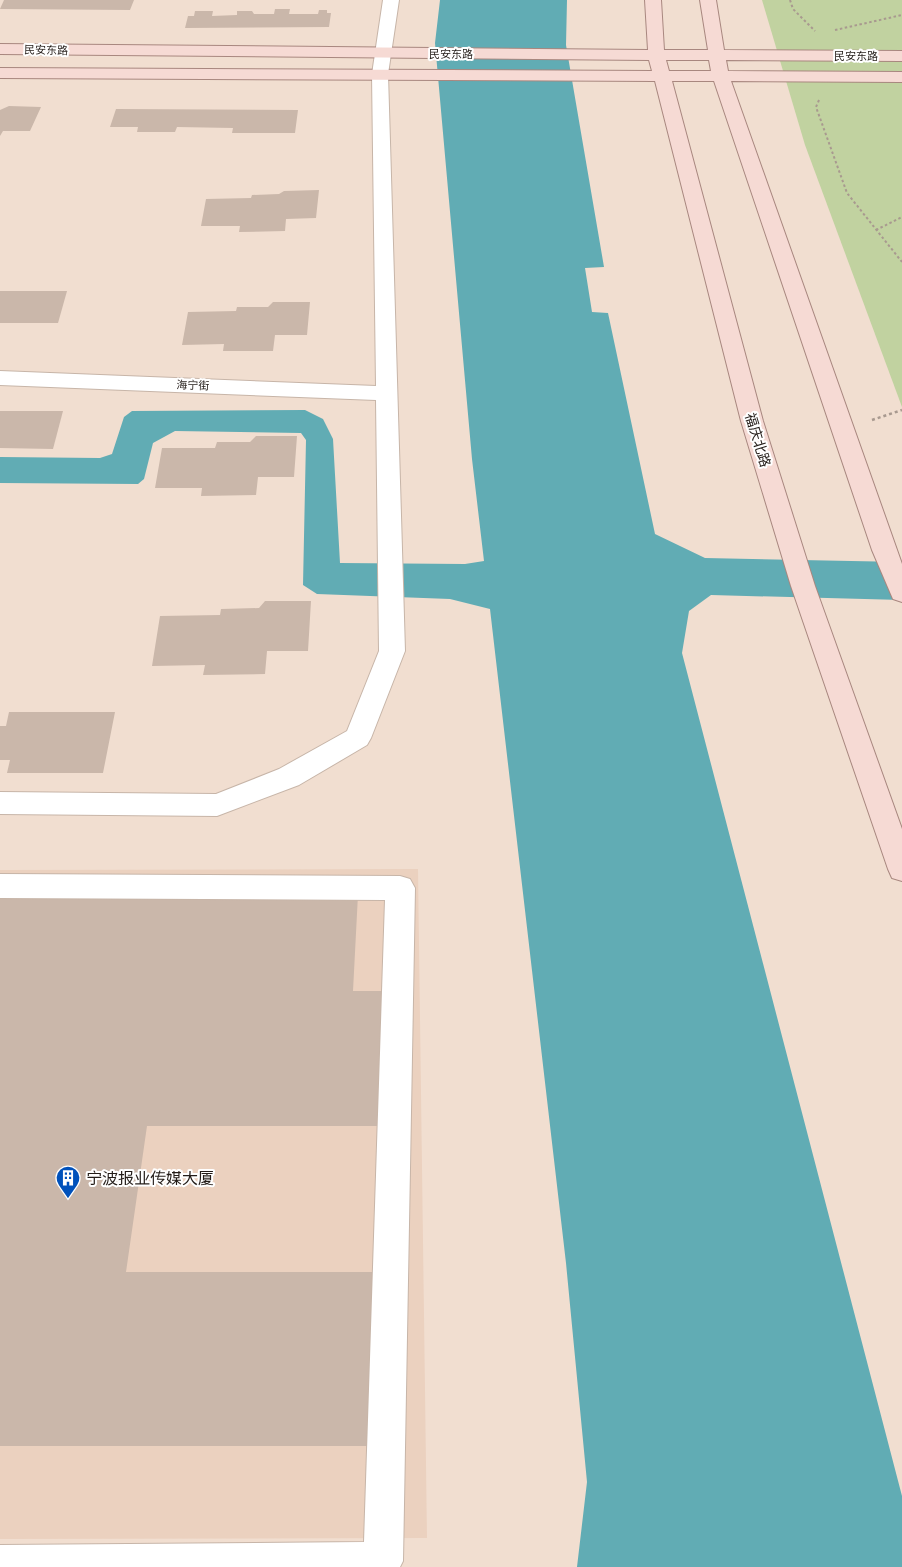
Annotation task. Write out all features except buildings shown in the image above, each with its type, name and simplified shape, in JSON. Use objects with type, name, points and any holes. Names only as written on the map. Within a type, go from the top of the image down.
[{"type":"main road","name":"福庆北路","points":[[653,0],[660,65],[752,421],[803,586],[902,869]]},
{"type":"main road","points":[[708,0],[715,55],[720,75],[855,468],[884,550],[902,593]]},
{"type":"main road","name":"民安东路","points":[[0,49],[381,64],[418,74],[594,74],[715,55],[902,56]]},
{"type":"main road","name":"民安东路","points":[[0,73],[381,64],[428,54],[592,54],[720,75],[902,77]]},
{"type":"street","points":[[0,803],[217,805],[289,777],[358,738],[392,651],[385,393],[381,64],[391,0]]},
{"type":"street","name":"海宁街","points":[[0,378],[385,393]]},
{"type":"street","points":[[0,886],[400,888],[383,1561],[0,1565]]},
{"type":"path","points":[[790,0],[793,9],[802,21],[817,33]]},
{"type":"path","points":[[828,76],[816,107],[847,193],[902,262]]},
{"type":"path","points":[[876,230],[902,218]]},
{"type":"shaded area","name":"宁波报业传媒大厦","points":[[418,869],[427,1538],[0,1539],[0,870]]},
{"type":"green space","points":[[762,0],[902,0],[902,407],[805,145]]},
{"type":"water","points":[[440,0],[567,0],[566,45],[604,267],[585,268],[592,312],[608,313],[655,534],[705,558],[902,562],[902,600],[711,595],[689,611],[682,653],[902,1496],[902,1567],[577,1567],[587,1482],[566,1263],[490,609],[450,599],[317,594],[303,585],[306,440],[301,433],[175,431],[153,443],[144,479],[138,484],[0,483],[0,457],[100,458],[112,454],[124,417],[132,411],[305,410],[323,419],[333,439],[340,563],[465,564],[484,561],[472,459],[435,43]]},
{"type":"place","name":"宁波报业传媒大厦","points":[[68,1199]]}]
